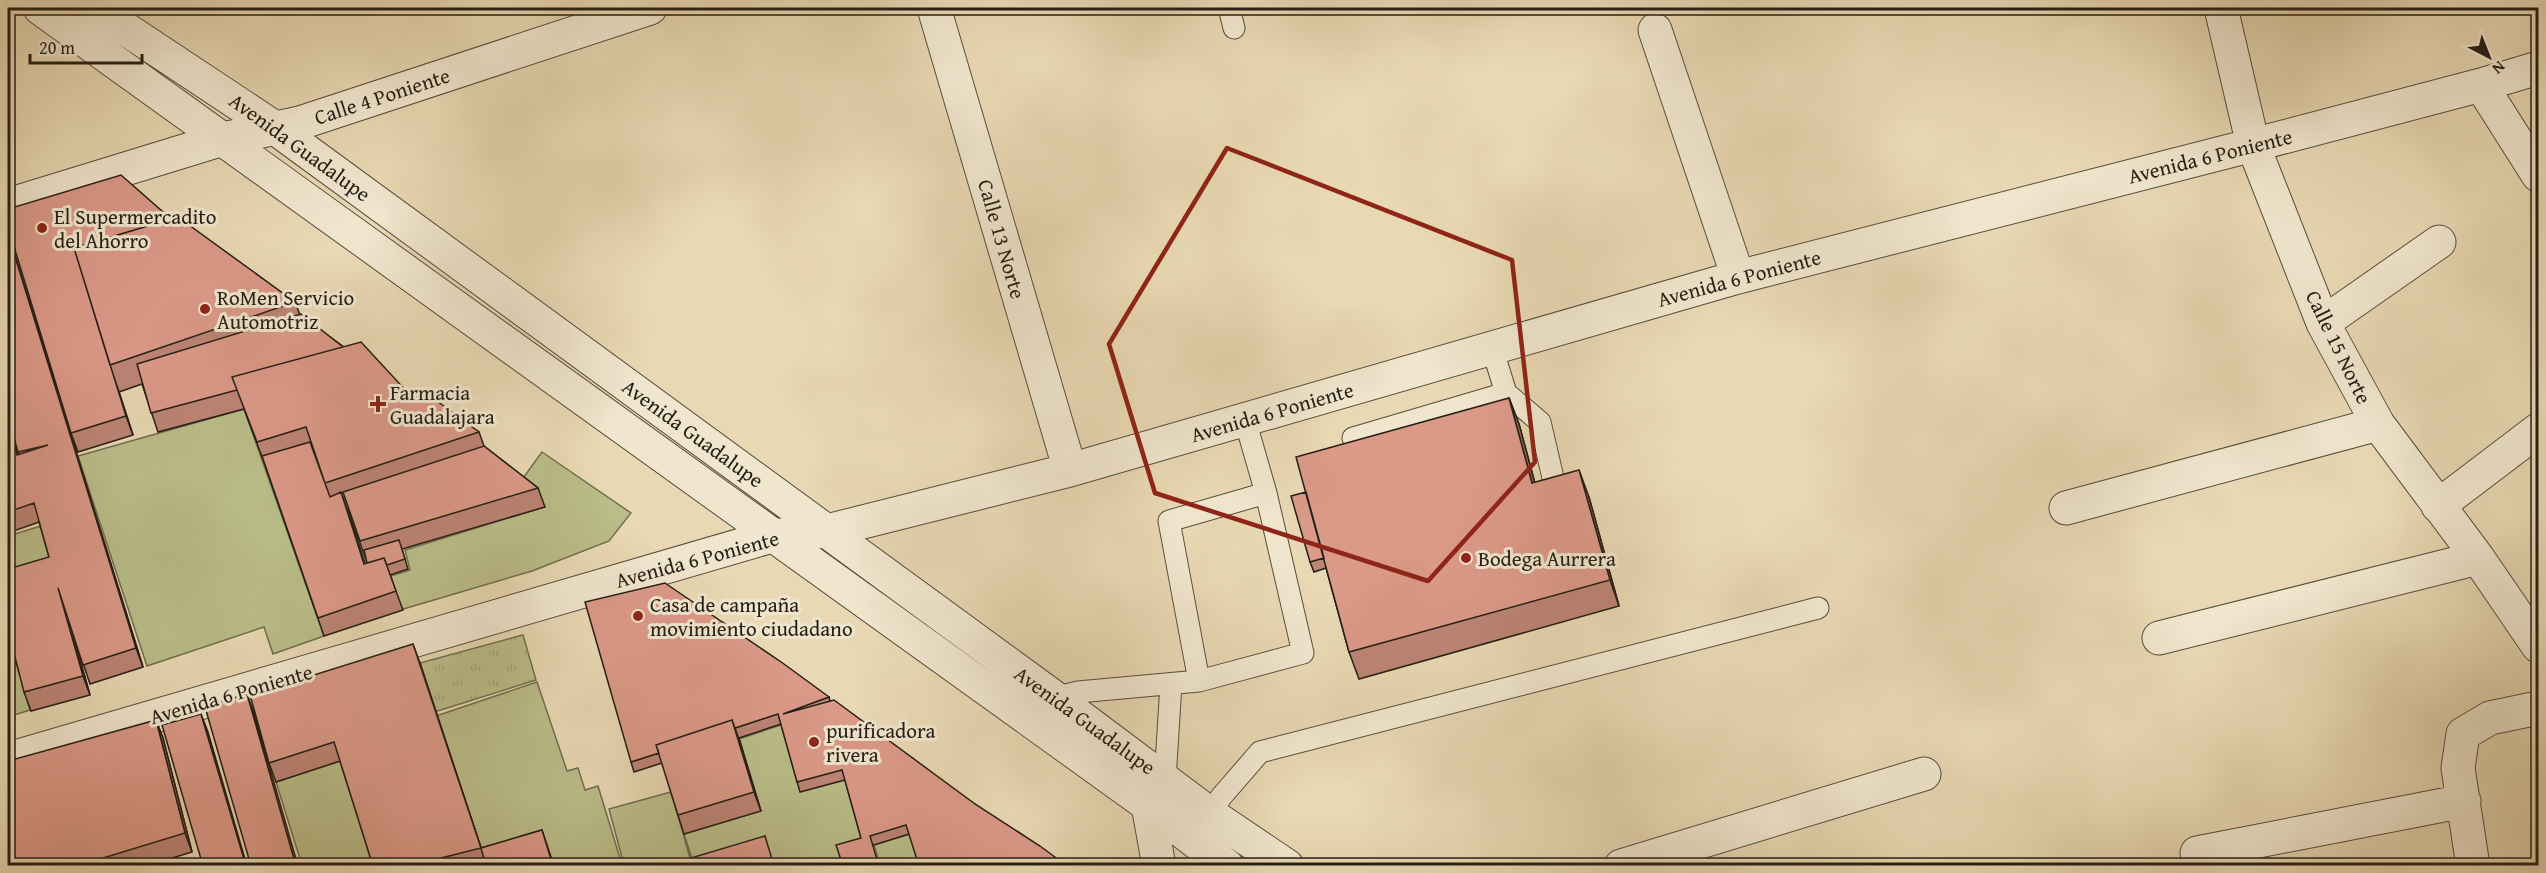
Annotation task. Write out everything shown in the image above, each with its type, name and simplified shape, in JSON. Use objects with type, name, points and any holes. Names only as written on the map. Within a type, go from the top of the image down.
[{"type":"street","name":"Avenida Guadalupe","points":[[40,8],[772,536],[1156,792],[1210,814],[1287,866]]},
{"type":"street","name":"Avenida Guadalupe","points":[[94,8],[275,128],[1055,698],[1156,792],[1227,866]]},
{"type":"street","name":"Calle 4 Poniente","points":[[8,205],[223,139],[300,123],[650,8]]},
{"type":"street","name":"Calle 13 Norte","points":[[934,8],[1070,470]]},
{"type":"street","name":"Calle 15 Norte","points":[[2221,8],[2253,145],[2324,323],[2378,424],[2478,558],[2538,646]]},
{"type":"street","points":[[1655,30],[1738,277]]},
{"type":"street","name":"Avenida 6 Poniente","points":[[8,759],[772,536],[827,531],[1070,470],[1738,277],[2253,145],[2538,68]]},
{"type":"street","points":[[2481,85],[2538,175]]},
{"type":"street","points":[[2324,323],[2439,242]]},
{"type":"street","points":[[2066,508],[2378,424]]},
{"type":"street","points":[[2438,506],[2538,430]]},
{"type":"street","points":[[2159,638],[2478,558]]},
{"type":"street","points":[[2473,866],[2458,768],[2463,734],[2490,718],[2538,708]]},
{"type":"street","points":[[1621,866],[1924,774]]},
{"type":"street","points":[[1156,792],[1159,866]]},
{"type":"street","points":[[2197,853],[2463,801]]},
{"type":"lane","points":[[1228,8],[1233,28]]},
{"type":"lane","points":[[1492,348],[1506,393],[1540,422],[1557,495]]},
{"type":"lane","points":[[1353,438],[1506,393]]},
{"type":"lane","points":[[1055,698],[1078,692],[1199,681],[1303,652],[1266,493],[1245,420]]},
{"type":"lane","points":[[1199,681],[1169,521],[1266,493]]},
{"type":"lane","points":[[1210,814],[1260,752],[1818,608]]},
{"type":"lane","points":[[1156,792],[1172,684]]},
{"type":"highlighted area","points":[[1227,148],[1512,260],[1535,462],[1428,581],[1155,493],[1109,344]]},
{"type":"green space","points":[[244,409],[324,636],[273,654],[264,627],[147,666],[78,456]]},
{"type":"green space","points":[[542,452],[631,513],[609,541],[532,571],[400,610],[391,576],[410,570],[405,550],[544,507],[518,485]]},
{"type":"green space","points":[[41,526],[56,575],[8,590],[8,536]]},
{"type":"green space","points":[[8,635],[30,710],[8,717]]},
{"type":"green space","points":[[523,635],[536,680],[431,713],[420,663]]},
{"type":"green space","points":[[537,682],[567,771],[578,768],[585,790],[598,786],[622,865],[487,865],[436,716]]},
{"type":"green space","points":[[781,725],[846,780],[864,848],[843,865],[694,865],[684,834],[760,811],[739,739]]},
{"type":"green space","points":[[341,761],[374,865],[302,865],[276,782]]},
{"type":"green space","points":[[671,792],[692,865],[624,865],[609,809]]},
{"type":"green space","points":[[910,834],[919,865],[880,865],[874,845]]},
{"type":"building","points":[[121,175],[171,219],[74,248],[126,416],[71,433],[8,227],[8,209]]},
{"type":"building","points":[[178,217],[295,302],[110,365],[74,248]]},
{"type":"building","points":[[8,234],[136,648],[83,665],[58,588],[83,676],[24,692],[8,630],[8,569],[49,557],[34,503],[8,512],[8,425],[17,455],[48,445],[18,452],[8,416]]},
{"type":"building","points":[[301,314],[343,347],[232,377],[237,390],[151,413],[137,364]]},
{"type":"building","points":[[361,342],[409,394],[422,390],[479,432],[325,483],[306,427],[257,442],[232,377]]},
{"type":"building","name":"Bodega Aurrera","points":[[1509,398],[1532,483],[1579,470],[1610,580],[1349,652],[1296,457]]},
{"type":"building","points":[[310,442],[330,497],[341,492],[364,564],[384,558],[396,591],[318,618],[262,456]]},
{"type":"building","points":[[484,446],[538,488],[360,541],[343,492]]},
{"type":"building","points":[[1306,492],[1324,558],[1310,562],[1291,496]]},
{"type":"building","points":[[399,540],[405,559],[387,565],[384,558],[367,563],[364,550]]},
{"type":"building","points":[[665,583],[829,697],[783,714],[834,700],[975,804],[1067,866],[919,866],[906,825],[870,836],[879,866],[843,866],[836,845],[861,838],[842,770],[797,782],[778,714],[735,728],[732,720],[656,745],[659,753],[631,762],[585,602]]},
{"type":"building","points":[[413,644],[481,848],[425,862],[428,859],[408,866],[373,866],[334,742],[269,763],[250,695]]},
{"type":"building","points":[[247,694],[296,866],[251,866],[205,707]]},
{"type":"building","points":[[201,714],[246,866],[203,866],[162,725]]},
{"type":"building","points":[[156,720],[185,833],[77,866],[8,866],[8,761]]},
{"type":"building","points":[[732,720],[754,792],[678,815],[656,745]]},
{"type":"building","points":[[542,830],[553,866],[486,866],[481,848]]},
{"type":"building","points":[[765,836],[774,866],[693,866],[691,858]]},
{"type":"building","points":[[184,859],[186,866],[159,866]]},
{"type":"building","points":[[435,862],[436,866],[423,866]]},
{"type":"place","name":"El Supermercadito del Ahorro","points":[[42,228]]},
{"type":"place","name":"RoMen Servicio Automotriz","points":[[205,309]]},
{"type":"place","name":"Farmacia Guadalajara","points":[[378,404]]},
{"type":"place","name":"Bodega Aurrera","points":[[1466,558]]},
{"type":"place","name":"Casa de campaña movimiento ciudadano","points":[[638,616]]},
{"type":"place","name":"purificadora rivera","points":[[814,742]]}]
